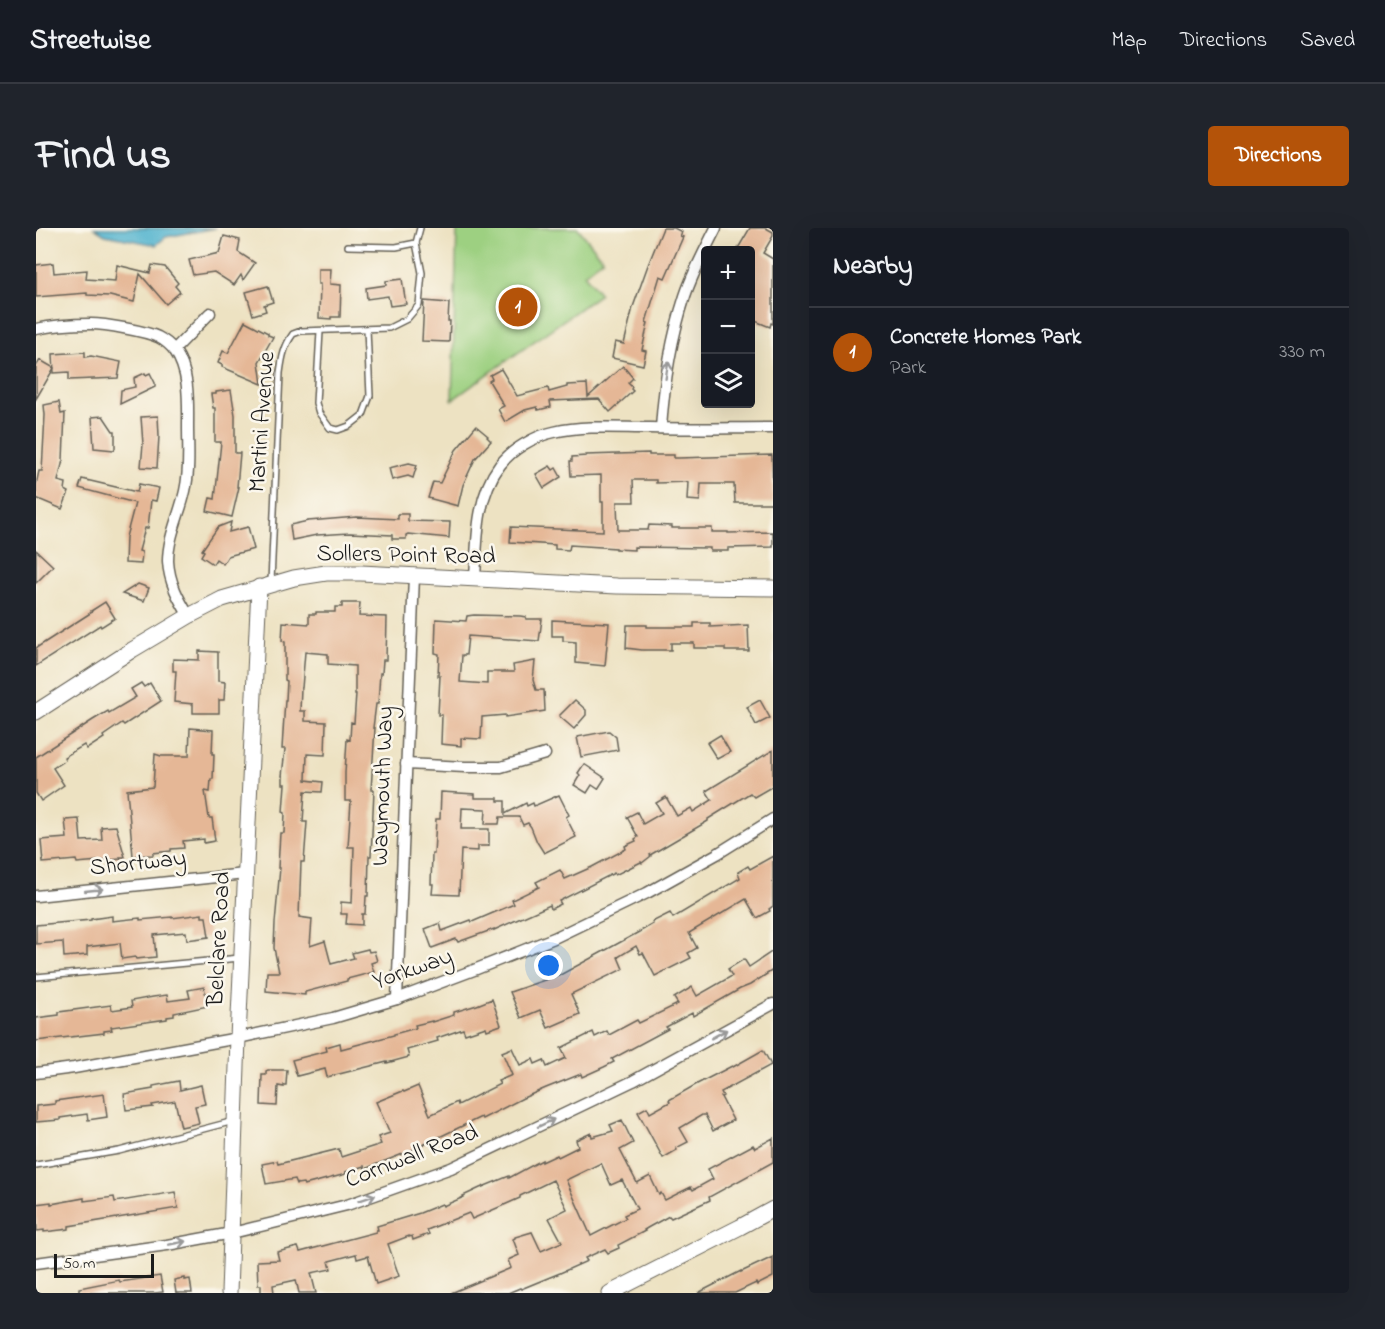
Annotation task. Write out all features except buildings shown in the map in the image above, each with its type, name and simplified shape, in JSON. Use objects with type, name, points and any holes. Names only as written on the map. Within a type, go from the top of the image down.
[{"type":"street","points":[[661,428],[668,361],[676,328],[695,271],[716,228]]},
{"type":"street","points":[[174,350],[210,313]]},
{"type":"street","points":[[36,329],[93,324],[138,332],[158,337],[174,350],[181,362],[185,372],[189,455],[185,490],[170,542],[168,558],[178,599],[189,616]]},
{"type":"street","points":[[476,579],[478,524],[490,483],[501,464],[536,438],[554,432],[586,428],[773,428]]},
{"type":"street","name":"Sollers Point Road","points":[[36,712],[132,650],[222,598],[294,578],[326,573],[361,573],[617,586],[773,588]]},
{"type":"street","name":"Waymouth Way","points":[[397,999],[414,576]]},
{"type":"street","name":"Belclare Road","points":[[229,1293],[245,874],[265,586]]},
{"type":"street","points":[[406,764],[501,766],[545,754]]},
{"type":"street","name":"Yorkway","points":[[36,1073],[238,1038],[333,1018],[397,999],[554,938],[647,893],[717,854],[773,819]]},
{"type":"street","name":"Shortway","points":[[36,896],[245,874]]},
{"type":"street","name":"Cornwall Road","points":[[36,1263],[167,1245],[232,1233],[347,1205],[451,1168],[633,1081],[773,1004]]},
{"type":"street","points":[[610,1293],[773,1209]]},
{"type":"lane","name":"Martini Avenue","points":[[265,586],[280,373],[286,343],[292,334],[301,332],[389,328],[407,319],[419,305],[422,273],[416,243],[420,228]]},
{"type":"lane","points":[[348,246],[396,247],[416,243]]},
{"type":"lane","points":[[320,331],[316,403],[330,428],[338,430],[349,426],[363,415],[370,396],[367,329]]},
{"type":"lane","points":[[36,977],[242,958]]},
{"type":"lane","points":[[36,1165],[119,1151],[235,1121]]},
{"type":"green space","points":[[457,228],[578,228],[603,259],[584,274],[600,294],[452,400]]},
{"type":"water","points":[[94,228],[216,228],[166,237],[156,245],[105,235]]},
{"type":"place","name":"Concrete Homes Park","points":[[518,307]]}]
